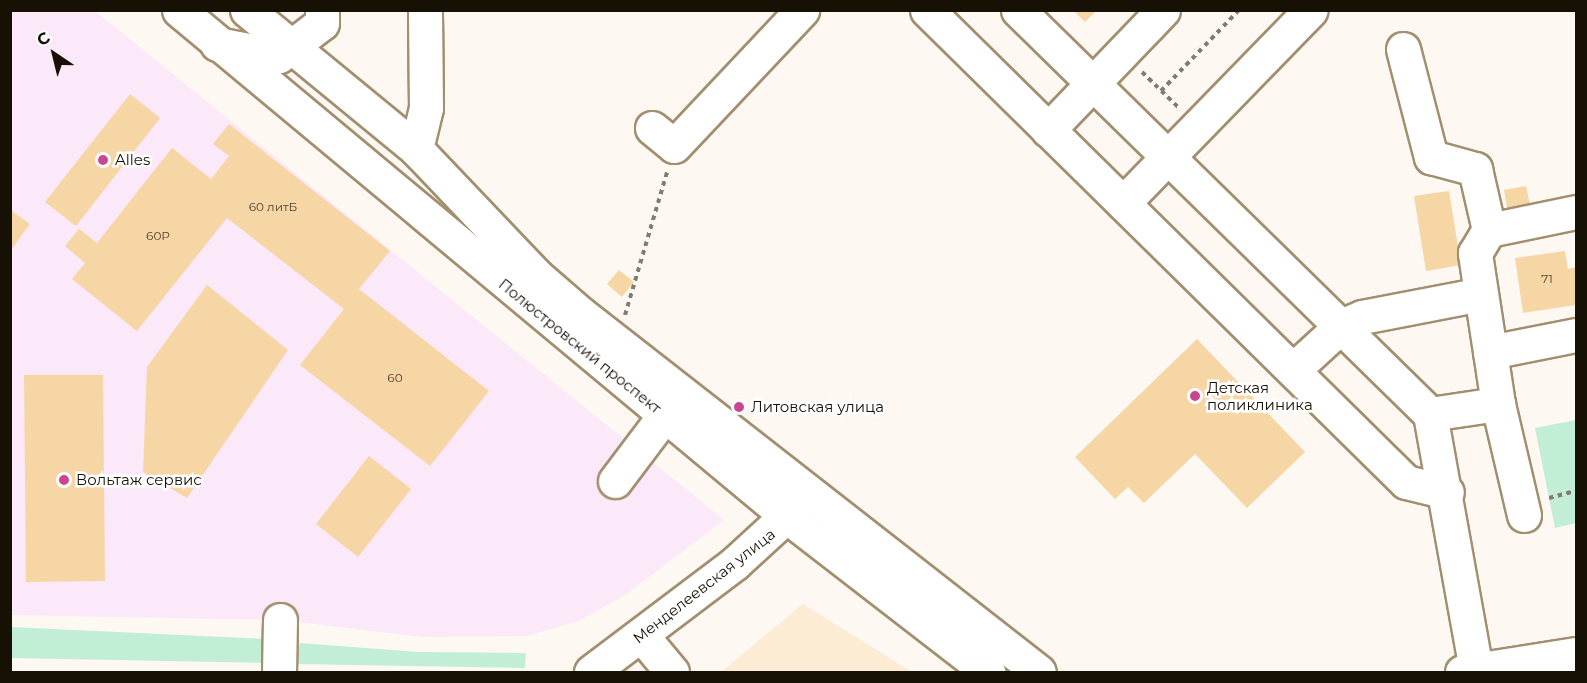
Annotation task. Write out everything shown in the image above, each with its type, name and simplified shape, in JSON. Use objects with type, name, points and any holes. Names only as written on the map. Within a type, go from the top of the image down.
[{"type":"main road","name":"Полюстровский проспект","points":[[179,10],[664,416],[789,518],[988,672]]},
{"type":"main road","name":"Полюстровский проспект","points":[[247,10],[416,149],[537,276],[1039,672]]},
{"type":"main road","points":[[217,44],[254,55],[279,56],[294,47],[322,23],[322,10]]},
{"type":"main road","points":[[416,149],[426,108],[425,10]]},
{"type":"main road","points":[[663,137],[802,10]]},
{"type":"main road","points":[[927,10],[1406,482],[1448,492]]},
{"type":"main road","points":[[1018,10],[1430,414],[1448,492],[1469,671],[1576,654]]},
{"type":"main road","points":[[1048,129],[1162,10]]},
{"type":"main road","points":[[1123,203],[1311,10]]},
{"type":"main road","points":[[1403,49],[1431,157],[1475,169],[1490,230]]},
{"type":"main road","points":[[1524,515],[1498,404],[1475,253],[1490,230],[1576,212]]},
{"type":"main road","points":[[1293,370],[1341,326],[1384,310],[1481,294]]},
{"type":"main road","points":[[1490,352],[1576,335]]},
{"type":"main road","points":[[1430,414],[1498,404]]},
{"type":"main road","points":[[615,481],[664,416]]},
{"type":"main road","name":"Менделеевская улица","points":[[591,672],[642,636],[789,518],[810,493]]},
{"type":"main road","points":[[279,672],[280,620]]},
{"type":"main road","points":[[642,636],[672,672]]},
{"type":"path","points":[[1161,91],[1239,10]]},
{"type":"path","points":[[1122,53],[1198,127]]},
{"type":"path","points":[[623,321],[663,137]]},
{"type":"shaded area","points":[[11,11],[95,11],[724,520],[625,595],[579,621],[527,636],[423,637],[280,620],[11,615]]},
{"type":"shaded area","points":[[803,604],[912,672],[721,672]]},
{"type":"green space","points":[[1576,420],[1576,523],[1555,528],[1535,428]]},
{"type":"green space","points":[[11,627],[264,639],[268,663],[11,658]]},
{"type":"green space","points":[[300,643],[419,652],[526,653],[525,668],[295,664]]},
{"type":"building","points":[[1073,10],[1097,10],[1085,22]]},
{"type":"building","name":"Alles","points":[[130,94],[160,118],[76,226],[45,202]]},
{"type":"building","points":[[229,124],[390,251],[359,289],[489,391],[430,466],[300,365],[344,309],[227,218],[137,331],[72,279],[85,263],[65,246],[79,229],[97,243],[172,148],[211,179],[229,156],[213,144]]},
{"type":"building","points":[[1526,186],[1531,209],[1508,213],[1504,190]]},
{"type":"building","points":[[1449,191],[1461,265],[1426,271],[1414,196]]},
{"type":"building","points":[[10,210],[30,224],[10,251]]},
{"type":"building","points":[[1565,251],[1568,269],[1576,267],[1576,305],[1523,313],[1515,258]]},
{"type":"building","points":[[619,270],[634,282],[622,297],[607,284]]},
{"type":"building","points":[[207,285],[288,350],[187,498],[143,472],[147,367]]},
{"type":"building","name":"Детская поликлиника","points":[[1197,339],[1305,452],[1247,508],[1195,454],[1144,503],[1128,487],[1115,499],[1075,457]]},
{"type":"building","points":[[24,375],[103,375],[105,581],[26,582]]},
{"type":"building","points":[[369,456],[411,489],[358,557],[316,524]]},
{"type":"place","name":"Alles","points":[[103,160]]},
{"type":"place","name":"Детская поликлиника","points":[[1195,396]]},
{"type":"place","name":"Литовская улица","points":[[739,407]]},
{"type":"place","name":"Вольтаж сервис","points":[[64,480]]}]
